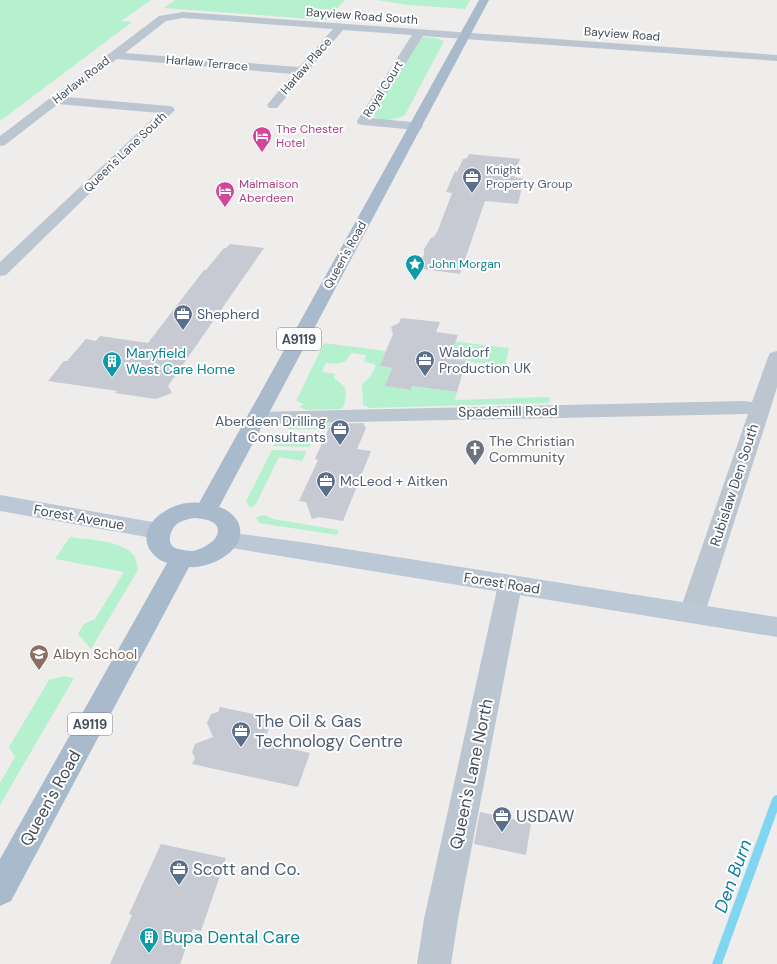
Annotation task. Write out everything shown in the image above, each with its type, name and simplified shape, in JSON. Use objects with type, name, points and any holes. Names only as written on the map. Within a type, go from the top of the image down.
[{"type":"main road","name":"Queen's Road","points":[[206,510],[484,0]]},
{"type":"main road","points":[[196,510],[206,510],[216,513],[226,521],[229,530],[227,540],[218,550],[205,557],[197,559],[181,559],[171,557],[161,549],[157,539],[158,531],[162,524],[177,514],[196,510]]},
{"type":"main road","name":"Queen's Road","points":[[0,890],[181,559]]},
{"type":"street","name":"Bayview Road South","points":[[163,18],[183,15],[464,36]]},
{"type":"street","name":"Harlaw Road","points":[[0,142],[163,18]]},
{"type":"street","name":"Harlaw Place","points":[[273,105],[300,71],[340,27]]},
{"type":"street","name":"Royal Court","points":[[416,126],[363,121],[419,33]]},
{"type":"street","name":"Bayview Road","points":[[464,36],[777,58]]},
{"type":"street","name":"Harlaw Terrace","points":[[113,55],[300,71]]},
{"type":"street","name":"Queen's Lane South","points":[[0,271],[169,110],[55,100]]},
{"type":"street","name":"Rubislaw Den South","points":[[692,613],[777,357]]},
{"type":"street","name":"Spademill Road","points":[[256,418],[736,407],[760,410]]},
{"type":"street","name":"Forest Avenue","points":[[0,502],[158,531]]},
{"type":"street","name":"Forest Road","points":[[227,540],[308,551],[777,627]]},
{"type":"street","name":"Queen's Lane North","points":[[434,964],[443,911],[510,584]]},
{"type":"green space","points":[[0,0],[151,0],[121,21],[132,22],[0,121]]},
{"type":"green space","points":[[175,0],[345,0],[326,20],[164,8]]},
{"type":"green space","points":[[376,0],[470,0],[465,9],[409,5]]},
{"type":"green space","points":[[422,37],[436,38],[444,41],[405,115],[388,120],[376,118],[372,115]]},
{"type":"green space","points":[[248,179],[270,181],[264,190],[241,187]]},
{"type":"green space","points":[[442,340],[509,348],[505,366],[448,359]]},
{"type":"green space","points":[[324,343],[386,351],[380,366],[392,368],[386,386],[411,390],[412,386],[457,392],[455,400],[550,397],[549,403],[370,408],[363,405],[362,384],[370,377],[376,366],[374,364],[364,362],[366,355],[351,353],[344,362],[334,364],[326,363],[322,372],[335,374],[334,378],[345,387],[346,394],[344,406],[341,409],[307,410],[299,407],[304,404],[296,401]]},
{"type":"green space","points":[[326,422],[332,424],[332,429],[288,429],[291,424]]},
{"type":"green space","points":[[312,441],[309,447],[273,446],[275,442]]},
{"type":"green space","points":[[272,450],[307,451],[302,461],[279,457],[256,504],[250,508],[246,501]]},
{"type":"green space","points":[[265,515],[273,519],[339,530],[337,535],[259,523],[256,517]]},
{"type":"green space","points":[[70,537],[106,542],[123,547],[130,551],[135,557],[138,570],[91,649],[78,634],[84,624],[95,619],[124,572],[55,559]]},
{"type":"green space","points":[[64,676],[74,678],[0,805],[0,783],[15,757],[9,747],[49,680]]},
{"type":"building","points":[[469,154],[520,159],[514,177],[524,179],[518,204],[485,201],[460,274],[416,268],[424,255],[424,249],[438,230],[452,193],[446,192],[455,171],[457,172],[463,159],[467,158]]},
{"type":"building","points":[[230,244],[264,248],[168,386],[172,393],[156,399],[115,393],[117,391],[48,381],[64,361],[67,361],[86,339],[96,341],[100,336],[148,343],[204,270],[206,270],[224,248]]},
{"type":"building","points":[[401,318],[440,322],[436,332],[458,335],[449,359],[466,361],[457,392],[412,386],[411,390],[385,386],[392,368],[380,366],[393,334],[391,327],[399,323]]},
{"type":"building","points":[[363,423],[366,428],[357,449],[371,451],[343,521],[319,517],[312,519],[306,502],[299,501],[318,460],[315,459],[328,430],[333,424]]},
{"type":"building","name":"The Oil & Gas Technology Centre","points":[[220,707],[273,718],[263,743],[310,753],[298,787],[192,764],[195,758],[192,752],[195,744],[213,737],[207,723],[211,714],[218,712]]},
{"type":"building","name":"USDAW","points":[[480,812],[531,823],[526,855],[474,844]]},
{"type":"building","name":"Scott and Co.","points":[[161,844],[226,858],[201,931],[193,929],[180,964],[110,964],[132,915],[129,914]]},
{"type":"waterway","name":"Den Burn","points":[[717,964],[777,799]]},
{"type":"place","name":"The Chester Hotel","points":[[262,153]]},
{"type":"place","name":"Knight Property Group","points":[[472,194]]},
{"type":"place","name":"Malmaison Aberdeen","points":[[225,208]]},
{"type":"place","name":"John Morgan","points":[[415,281]]},
{"type":"place","name":"Shepherd","points":[[183,331]]},
{"type":"place","name":"Waldorf Production UK","points":[[425,377]]},
{"type":"place","name":"Maryfield West Care Home","points":[[112,378]]},
{"type":"place","name":"Aberdeen Drilling Consultants","points":[[340,446]]},
{"type":"place","name":"The Christian Community","points":[[475,466]]},
{"type":"place","name":"McLeod + Aitken","points":[[326,498]]},
{"type":"place","name":"Albyn School","points":[[39,671]]},
{"type":"place","name":"The Oil & Gas Technology Centre","points":[[241,748]]},
{"type":"place","name":"USDAW","points":[[502,833]]},
{"type":"place","name":"Scott and Co.","points":[[179,886]]},
{"type":"place","name":"Bupa Dental Care","points":[[149,954]]}]
